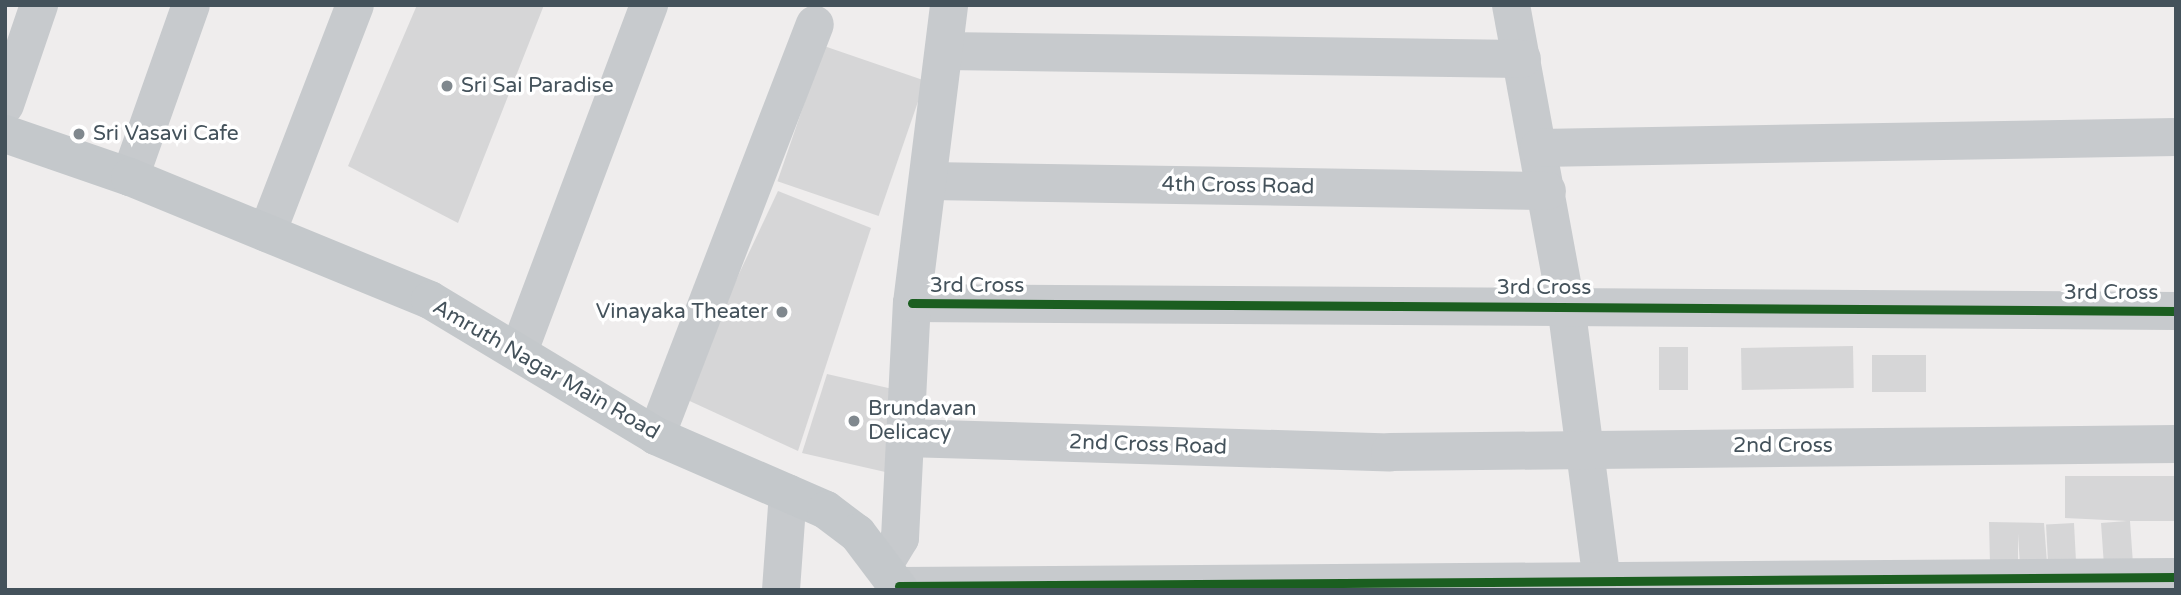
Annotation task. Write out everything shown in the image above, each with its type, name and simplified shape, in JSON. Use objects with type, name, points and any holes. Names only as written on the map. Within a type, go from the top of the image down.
[{"type":"main road","name":"Amruth Nagar Main Road","points":[[5,134],[130,177],[430,300],[519,351],[656,436],[788,493],[858,533],[895,580]]},
{"type":"street","points":[[5,105],[39,5]]},
{"type":"street","points":[[130,177],[191,5]]},
{"type":"street","points":[[267,233],[355,5]]},
{"type":"street","points":[[519,351],[649,5]]},
{"type":"street","points":[[949,5],[930,181],[912,303],[900,538],[895,580],[1921,584],[2176,577]]},
{"type":"street","points":[[1511,5],[1566,305],[1601,583]]},
{"type":"street","points":[[656,436],[815,25]]},
{"type":"street","points":[[944,51],[1522,59]]},
{"type":"street","points":[[1539,148],[2176,137]]},
{"type":"street","name":"4th Cross Road","points":[[930,181],[1546,191]]},
{"type":"street","name":"3rd Cross","points":[[912,303],[1566,305],[2176,311]]},
{"type":"street","name":"2nd Cross Road","points":[[905,438],[1391,452]]},
{"type":"street","name":"2nd Cross","points":[[1391,452],[1583,447],[2176,444]]},
{"type":"street","points":[[781,590],[788,493]]},
{"type":"building","name":"Sri Sai Paradise","points":[[417,5],[544,5],[458,223],[348,166]]},
{"type":"building","points":[[824,46],[925,81],[879,216],[777,181]]},
{"type":"building","name":"Vinayaka Theater","points":[[778,191],[871,228],[798,451],[681,397]]},
{"type":"building","points":[[1853,346],[1854,388],[1742,390],[1741,348]]},
{"type":"building","points":[[1659,347],[1688,347],[1688,390],[1659,390]]},
{"type":"building","points":[[1872,355],[1926,355],[1926,392],[1872,392]]},
{"type":"building","name":"Brundavan Delicacy","points":[[827,374],[897,390],[894,474],[802,453]]},
{"type":"building","points":[[2065,476],[2176,476],[2176,521],[2130,521],[2133,564],[2104,566],[2101,523],[2127,521],[2065,518]]},
{"type":"building","points":[[1989,522],[2044,523],[2047,563],[2020,565],[2018,534],[2018,563],[1990,564]]},
{"type":"building","points":[[2074,523],[2076,562],[2048,563],[2046,524]]},
{"type":"cycle path","points":[[912,303],[2176,311]]},
{"type":"cycle path","points":[[899,586],[2176,577]]},
{"type":"place","name":"Sri Sai Paradise","points":[[447,86]]},
{"type":"place","name":"Sri Vasavi Cafe","points":[[79,134]]},
{"type":"place","name":"Vinayaka Theater","points":[[782,312]]},
{"type":"place","name":"Brundavan Delicacy","points":[[854,421]]}]
